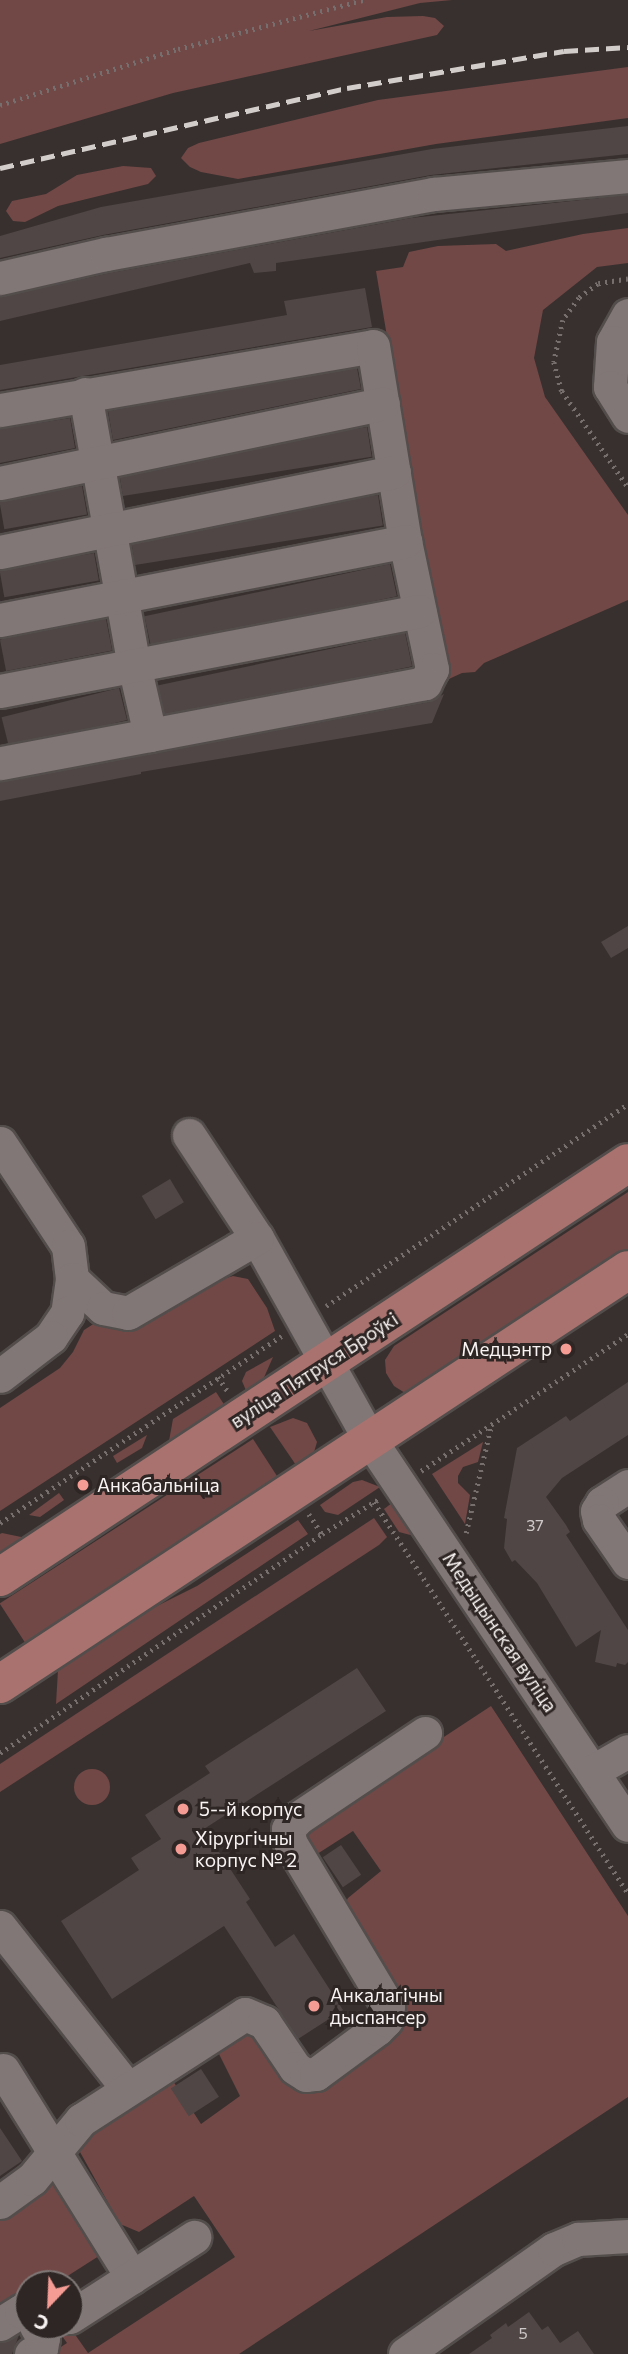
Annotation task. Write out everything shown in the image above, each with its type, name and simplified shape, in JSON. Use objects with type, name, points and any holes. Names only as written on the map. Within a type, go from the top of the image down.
[{"type":"main road","name":"вуліца Пятруся Броўкі","points":[[0,1577],[628,1163]]},
{"type":"main road","points":[[0,1684],[628,1270]]},
{"type":"street","points":[[0,278],[106,254],[434,194],[628,176]]},
{"type":"street","points":[[628,315],[613,342],[610,387],[628,416]]},
{"type":"street","points":[[0,410],[373,346],[405,541],[432,669],[425,683],[0,764]]},
{"type":"street","points":[[85,394],[134,665],[150,734]]},
{"type":"street","points":[[0,483],[383,404]]},
{"type":"street","points":[[0,552],[394,471]]},
{"type":"street","points":[[0,620],[405,541]]},
{"type":"street","points":[[0,691],[419,611]]},
{"type":"street","name":"Медыцынская вуліца","points":[[189,1135],[257,1238],[370,1440],[387,1493],[593,1770],[628,1825]]},
{"type":"street","points":[[0,1143],[68,1246],[72,1279],[67,1313],[51,1337],[0,1376]]},
{"type":"street","points":[[72,1279],[103,1308],[128,1312],[257,1238]]},
{"type":"street","points":[[628,1486],[602,1503],[597,1511],[599,1520],[628,1562]]},
{"type":"street","points":[[0,2202],[32,2179],[81,2120],[245,2014],[264,2022],[295,2068],[306,2075],[316,2074],[386,2020],[388,2007],[290,1842],[288,1829],[298,1818],[425,1733]]},
{"type":"street","points":[[593,1770],[628,1751]]},
{"type":"street","points":[[0,1927],[128,2089]]},
{"type":"street","points":[[2,2070],[132,2277]]},
{"type":"street","points":[[405,2354],[554,2249],[578,2239],[628,2236]]},
{"type":"street","points":[[84,2308],[194,2237]]},
{"type":"street","points":[[31,2354],[41,2348],[43,2340]]},
{"type":"path","points":[[0,105],[178,49],[365,0]]},
{"type":"path","points":[[0,1753],[322,1534],[628,1334]]},
{"type":"path","points":[[465,1538],[491,1425]]},
{"type":"path","points":[[387,1493],[628,1893]]},
{"type":"path","points":[[307,1512],[322,1534]]},
{"type":"shaded area","points":[[0,0],[452,0],[420,3],[309,31],[387,17],[423,16],[435,18],[444,26],[437,35],[173,93],[0,144]]},
{"type":"shaded area","points":[[628,67],[628,118],[436,144],[238,179],[201,172],[190,167],[181,158],[188,148],[199,143],[378,100]]},
{"type":"shaded area","points":[[123,166],[151,168],[156,176],[148,184],[58,206],[25,222],[13,221],[6,211],[12,201],[46,194],[77,175]]},
{"type":"shaded area","points":[[628,228],[628,263],[597,267],[543,310],[534,358],[545,397],[628,515],[628,600],[484,663],[475,672],[462,673],[440,683],[427,575],[376,271],[403,267],[409,252],[438,246],[496,244],[506,251],[583,234]]},
{"type":"shaded area","points":[[628,1192],[628,1254],[418,1391],[405,1393],[394,1386],[386,1373],[385,1360],[394,1346]]},
{"type":"shaded area","points":[[233,1276],[248,1279],[267,1308],[275,1331],[0,1511],[0,1408],[60,1368],[73,1352],[84,1330],[95,1323],[119,1330],[139,1326],[213,1282]]},
{"type":"shaded area","points":[[273,1357],[262,1382],[247,1393],[242,1381],[246,1372]]},
{"type":"shaded area","points":[[216,1392],[225,1406],[169,1441],[173,1419]]},
{"type":"shaded area","points":[[293,1418],[307,1423],[317,1442],[314,1452],[298,1468],[270,1427]]},
{"type":"shaded area","points":[[147,1435],[142,1448],[117,1463],[113,1456]]},
{"type":"shaded area","points":[[253,1439],[280,1481],[27,1645],[0,1603]]},
{"type":"shaded area","points":[[483,1442],[478,1462],[463,1467],[458,1476],[458,1483],[470,1495],[465,1524],[432,1474]]},
{"type":"shaded area","points":[[362,1480],[380,1487],[338,1515],[325,1512],[320,1505],[353,1482]]},
{"type":"shaded area","points":[[59,1493],[64,1500],[40,1517],[29,1515]]},
{"type":"shaded area","points":[[392,1503],[414,1536],[399,1532],[384,1509]]},
{"type":"shaded area","points":[[374,1518],[387,1537],[379,1545],[0,1792],[0,1764]]},
{"type":"shaded area","points":[[298,1520],[308,1534],[56,1704],[58,1670],[121,1624],[197,1586]]},
{"type":"shaded area","points":[[0,1534],[26,1538],[0,1563]]},
{"type":"shaded area","points":[[491,1706],[628,1916],[628,2097],[239,2354],[50,2354],[67,2343],[65,2340],[79,2340],[88,2353],[235,2257],[194,2196],[139,2232],[120,2224],[75,2143],[152,2084],[173,2081],[201,2124],[240,2096],[218,2052],[223,2041],[258,2028],[301,2087],[379,2034],[342,1909],[348,1898],[381,1871],[353,1831],[314,1856],[304,1842],[304,1829]]},
{"type":"shaded area","points":[[92,1769],[104,1775],[110,1787],[104,1799],[92,1805],[80,1799],[74,1787],[80,1775]]},
{"type":"shaded area","points":[[54,2179],[102,2254],[77,2270],[14,2270],[14,2312],[0,2321],[0,2213]]},
{"type":"building","points":[[628,126],[628,154],[431,175],[103,235],[0,258],[0,236],[101,207],[432,149]]},
{"type":"building","points":[[628,195],[628,213],[276,263],[276,271],[254,273],[250,263],[0,321],[0,297],[110,273],[411,218]]},
{"type":"building","points":[[365,288],[372,327],[0,390],[0,365],[287,315],[284,301]]},
{"type":"building","points":[[357,368],[361,389],[113,440],[108,411]]},
{"type":"building","points":[[70,418],[75,448],[0,463],[0,429]]},
{"type":"building","points":[[367,427],[372,457],[123,496],[118,466]]},
{"type":"building","points":[[82,486],[87,515],[4,529],[0,500]]},
{"type":"building","points":[[378,495],[383,526],[135,565],[130,534]]},
{"type":"building","points":[[94,553],[99,581],[4,597],[0,570]]},
{"type":"building","points":[[390,564],[397,596],[151,648],[144,616]]},
{"type":"building","points":[[106,619],[112,650],[6,671],[0,640]]},
{"type":"building","points":[[405,633],[412,666],[165,719],[158,686]]},
{"type":"building","points":[[119,688],[127,720],[10,749],[2,717]]},
{"type":"building","points":[[444,694],[432,723],[141,772],[0,801],[0,782],[429,702]]},
{"type":"building","points":[[628,926],[628,948],[611,958],[601,942]]},
{"type":"building","points":[[170,1179],[184,1202],[156,1219],[142,1196]]},
{"type":"building","points":[[628,1382],[628,1435],[562,1478],[546,1497],[570,1532],[566,1535],[628,1630],[628,1662],[625,1665],[617,1663],[616,1667],[595,1662],[601,1630],[576,1647],[537,1583],[515,1560],[512,1562],[504,1548],[507,1519],[504,1518],[517,1448],[566,1416],[570,1421]]},
{"type":"building","name":"Хірургічны корпус № 2","points":[[357,1668],[386,1711],[204,1829],[250,1899],[246,1902],[275,1947],[294,1934],[343,2010],[298,2039],[224,1926],[112,1999],[61,1921],[139,1870],[131,1858],[161,1839],[145,1815],[210,1773],[205,1766]]},
{"type":"building","points":[[341,1845],[361,1875],[343,1887],[323,1857]]},
{"type":"building","points":[[201,2069],[219,2097],[189,2116],[171,2089]]},
{"type":"building","points":[[0,2128],[22,2161],[0,2176]]},
{"type":"building","points":[[529,2312],[542,2330],[548,2326],[560,2343],[578,2331],[594,2354],[469,2354],[492,2338],[490,2335],[506,2323],[508,2327]]},
{"type":"building","points":[[14,2337],[14,2340],[17,2340],[12,2354],[0,2354],[0,2343]]},
{"type":"railway","points":[[0,168],[347,88],[564,51],[628,47]]},
{"type":"place","name":"Медцэнтр","points":[[566,1349]]},
{"type":"place","name":"Анкабальніца","points":[[83,1485]]},
{"type":"place","name":"5--й корпус","points":[[183,1809]]},
{"type":"place","name":"Хірургічны корпус № 2","points":[[181,1849]]},
{"type":"place","name":"Анкалагічны дыспансер","points":[[314,2006]]}]
